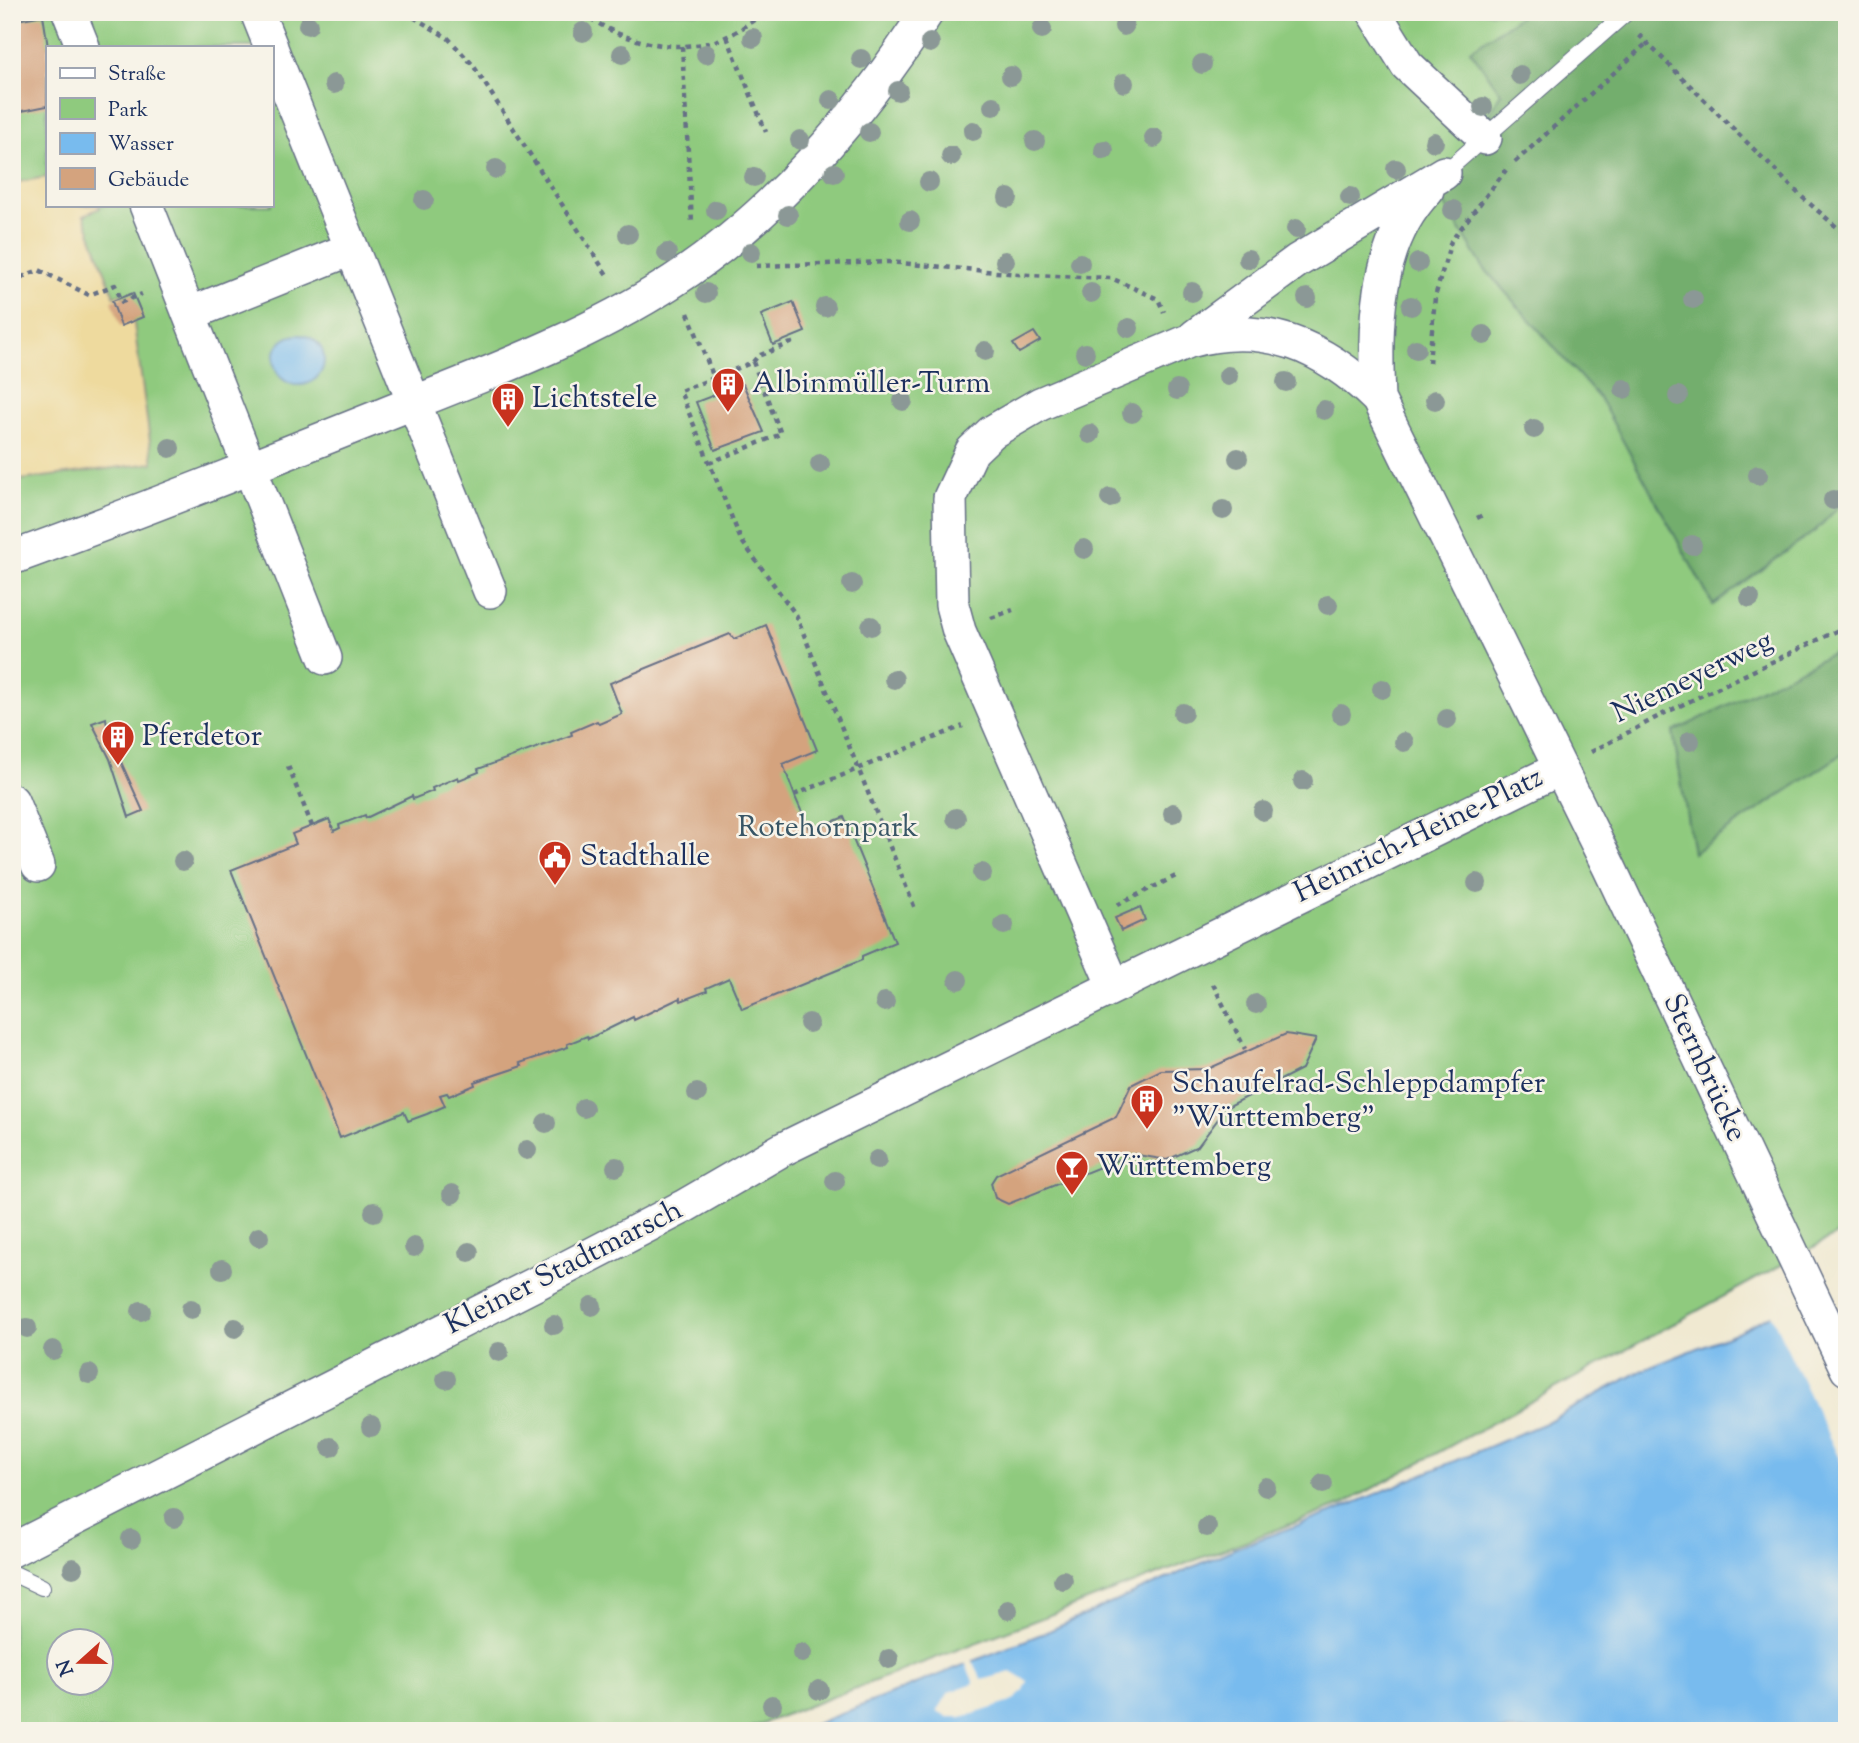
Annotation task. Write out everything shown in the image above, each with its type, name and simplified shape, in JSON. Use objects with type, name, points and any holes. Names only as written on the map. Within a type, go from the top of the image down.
[{"type":"street","points":[[69,12],[83,46]]},
{"type":"street","points":[[257,12],[270,46]]},
{"type":"street","points":[[12,558],[413,403],[628,308],[685,273],[769,202],[830,142],[870,94],[927,12]]},
{"type":"street","points":[[1374,12],[1407,65],[1485,138]]},
{"type":"street","points":[[273,53],[490,592]]},
{"type":"street","points":[[1189,341],[1297,261],[1444,173]]},
{"type":"street","points":[[1378,399],[1378,314],[1391,250],[1413,205],[1444,173]]},
{"type":"street","points":[[146,206],[325,658]]},
{"type":"street","points":[[189,314],[351,249]]},
{"type":"street","name":"Heinrich-Heine-Platz","points":[[1262,334],[1305,346],[1349,371],[1378,399],[1559,769],[1113,984],[993,714],[952,605],[950,498],[962,468],[972,452],[992,432],[1040,404],[1189,341],[1211,335],[1262,334]]},
{"type":"street","name":"Sternbrücke","points":[[1559,769],[1609,867],[1847,1369]]},
{"type":"street","points":[[12,801],[38,865]]},
{"type":"street","name":"Kleiner Stadtmarsch","points":[[12,1549],[537,1283],[683,1207],[783,1149],[1113,984]]},
{"type":"lane","points":[[1444,173],[1627,12]]},
{"type":"lane","points":[[12,1573],[42,1587]]},
{"type":"path","points":[[405,12],[448,37],[473,65],[628,308]]},
{"type":"path","points":[[583,12],[594,22],[633,41],[682,46],[727,37],[765,12]]},
{"type":"path","points":[[727,37],[766,132]]},
{"type":"path","points":[[1429,363],[1435,297],[1451,241],[1501,175],[1647,43],[1802,197],[1847,236]]},
{"type":"path","points":[[682,46],[685,273],[720,393]]},
{"type":"path","points":[[685,273],[889,262],[1028,275],[1111,278],[1158,299]]},
{"type":"path","points":[[12,281],[39,271],[89,295],[115,285],[122,302],[176,281]]},
{"type":"path","points":[[789,338],[791,343],[758,356],[752,362],[680,391],[741,540],[796,615],[916,911]]},
{"type":"path","points":[[709,463],[781,434],[752,362]]},
{"type":"path","points":[[1477,518],[1485,514]]},
{"type":"path","name":"Niemeyerweg","points":[[1559,769],[1665,713],[1847,626]]},
{"type":"path","points":[[794,795],[993,714]]},
{"type":"path","points":[[288,766],[312,826]]},
{"type":"path","points":[[1085,921],[1175,876]]},
{"type":"path","points":[[1213,984],[1245,1049]]},
{"type":"green space","name":"Rotehornpark","points":[[12,12],[1847,12],[1847,1229],[1344,1504],[742,1731],[12,1731]]},
{"type":"green space","points":[[1526,12],[1847,12],[1847,498],[1815,531],[1713,605],[1600,399],[1483,267],[1442,200],[1501,93],[1470,50]]},
{"type":"green space","points":[[1847,646],[1847,751],[1693,853],[1673,732]]},
{"type":"sand","points":[[46,177],[46,206],[100,208],[84,215],[114,296],[122,293],[134,324],[153,463],[12,481],[12,183]]},
{"type":"water","points":[[299,335],[317,342],[324,360],[317,378],[299,385],[281,378],[274,360],[281,342]]},
{"type":"water","points":[[1847,1277],[1847,1731],[798,1731],[1049,1631],[1238,1547],[1331,1513],[1545,1423],[1641,1371],[1735,1333]]},
{"type":"pier","points":[[1844,1274],[1847,1280],[1847,1475],[1770,1312]]},
{"type":"pier","points":[[971,1658],[982,1680],[1011,1672],[1028,1681],[1024,1691],[1011,1702],[964,1717],[947,1717],[937,1712],[949,1692],[974,1683],[964,1660]]},
{"type":"building","points":[[43,15],[48,46],[46,106],[12,113],[12,21]]},
{"type":"building","points":[[133,293],[143,317],[121,326],[112,301]]},
{"type":"building","points":[[793,302],[805,332],[773,345],[761,315]]},
{"type":"building","points":[[1034,332],[1040,341],[1019,353],[1013,344]]},
{"type":"building","name":"Albinmüller-Turm","points":[[743,384],[764,432],[715,450],[696,402]]},
{"type":"building","name":"Stadthalle","points":[[766,625],[817,750],[783,764],[796,799],[810,831],[844,817],[895,942],[862,956],[862,960],[742,1009],[729,978],[706,988],[707,991],[681,1001],[680,998],[634,1020],[633,1017],[588,1039],[587,1036],[567,1044],[568,1047],[520,1063],[522,1066],[474,1082],[475,1085],[449,1096],[447,1093],[440,1095],[445,1106],[427,1114],[408,1121],[404,1112],[340,1138],[231,870],[296,844],[292,834],[329,819],[334,831],[340,828],[339,825],[365,815],[366,818],[412,796],[413,799],[433,791],[432,788],[458,777],[459,780],[479,772],[478,769],[572,735],[571,732],[597,721],[599,724],[622,714],[610,683],[730,634],[734,639]]},
{"type":"building","name":"Pferdetor","points":[[106,718],[108,733],[143,811],[129,817],[110,759],[92,723]]},
{"type":"building","points":[[1140,907],[1145,920],[1121,931],[1115,918]]},
{"type":"building","name":"Schaufelrad-Schleppdampfer \"Württemberg\"","points":[[1286,1034],[1316,1039],[1302,1069],[1227,1107],[1198,1146],[1167,1160],[1132,1154],[1008,1204],[995,1198],[991,1183],[996,1175],[1116,1117],[1131,1085],[1161,1070],[1208,1069]]},
{"type":"place","name":"Albinmüller-Turm","points":[[728,414]]},
{"type":"place","name":"Lichtstele","points":[[508,429]]},
{"type":"place","name":"Pferdetor","points":[[118,767]]},
{"type":"place","name":"Stadthalle","points":[[555,887]]},
{"type":"place","name":"Schaufelrad-Schleppdampfer \"Württemberg\"","points":[[1147,1131]]},
{"type":"place","name":"Württemberg","points":[[1072,1197]]}]
